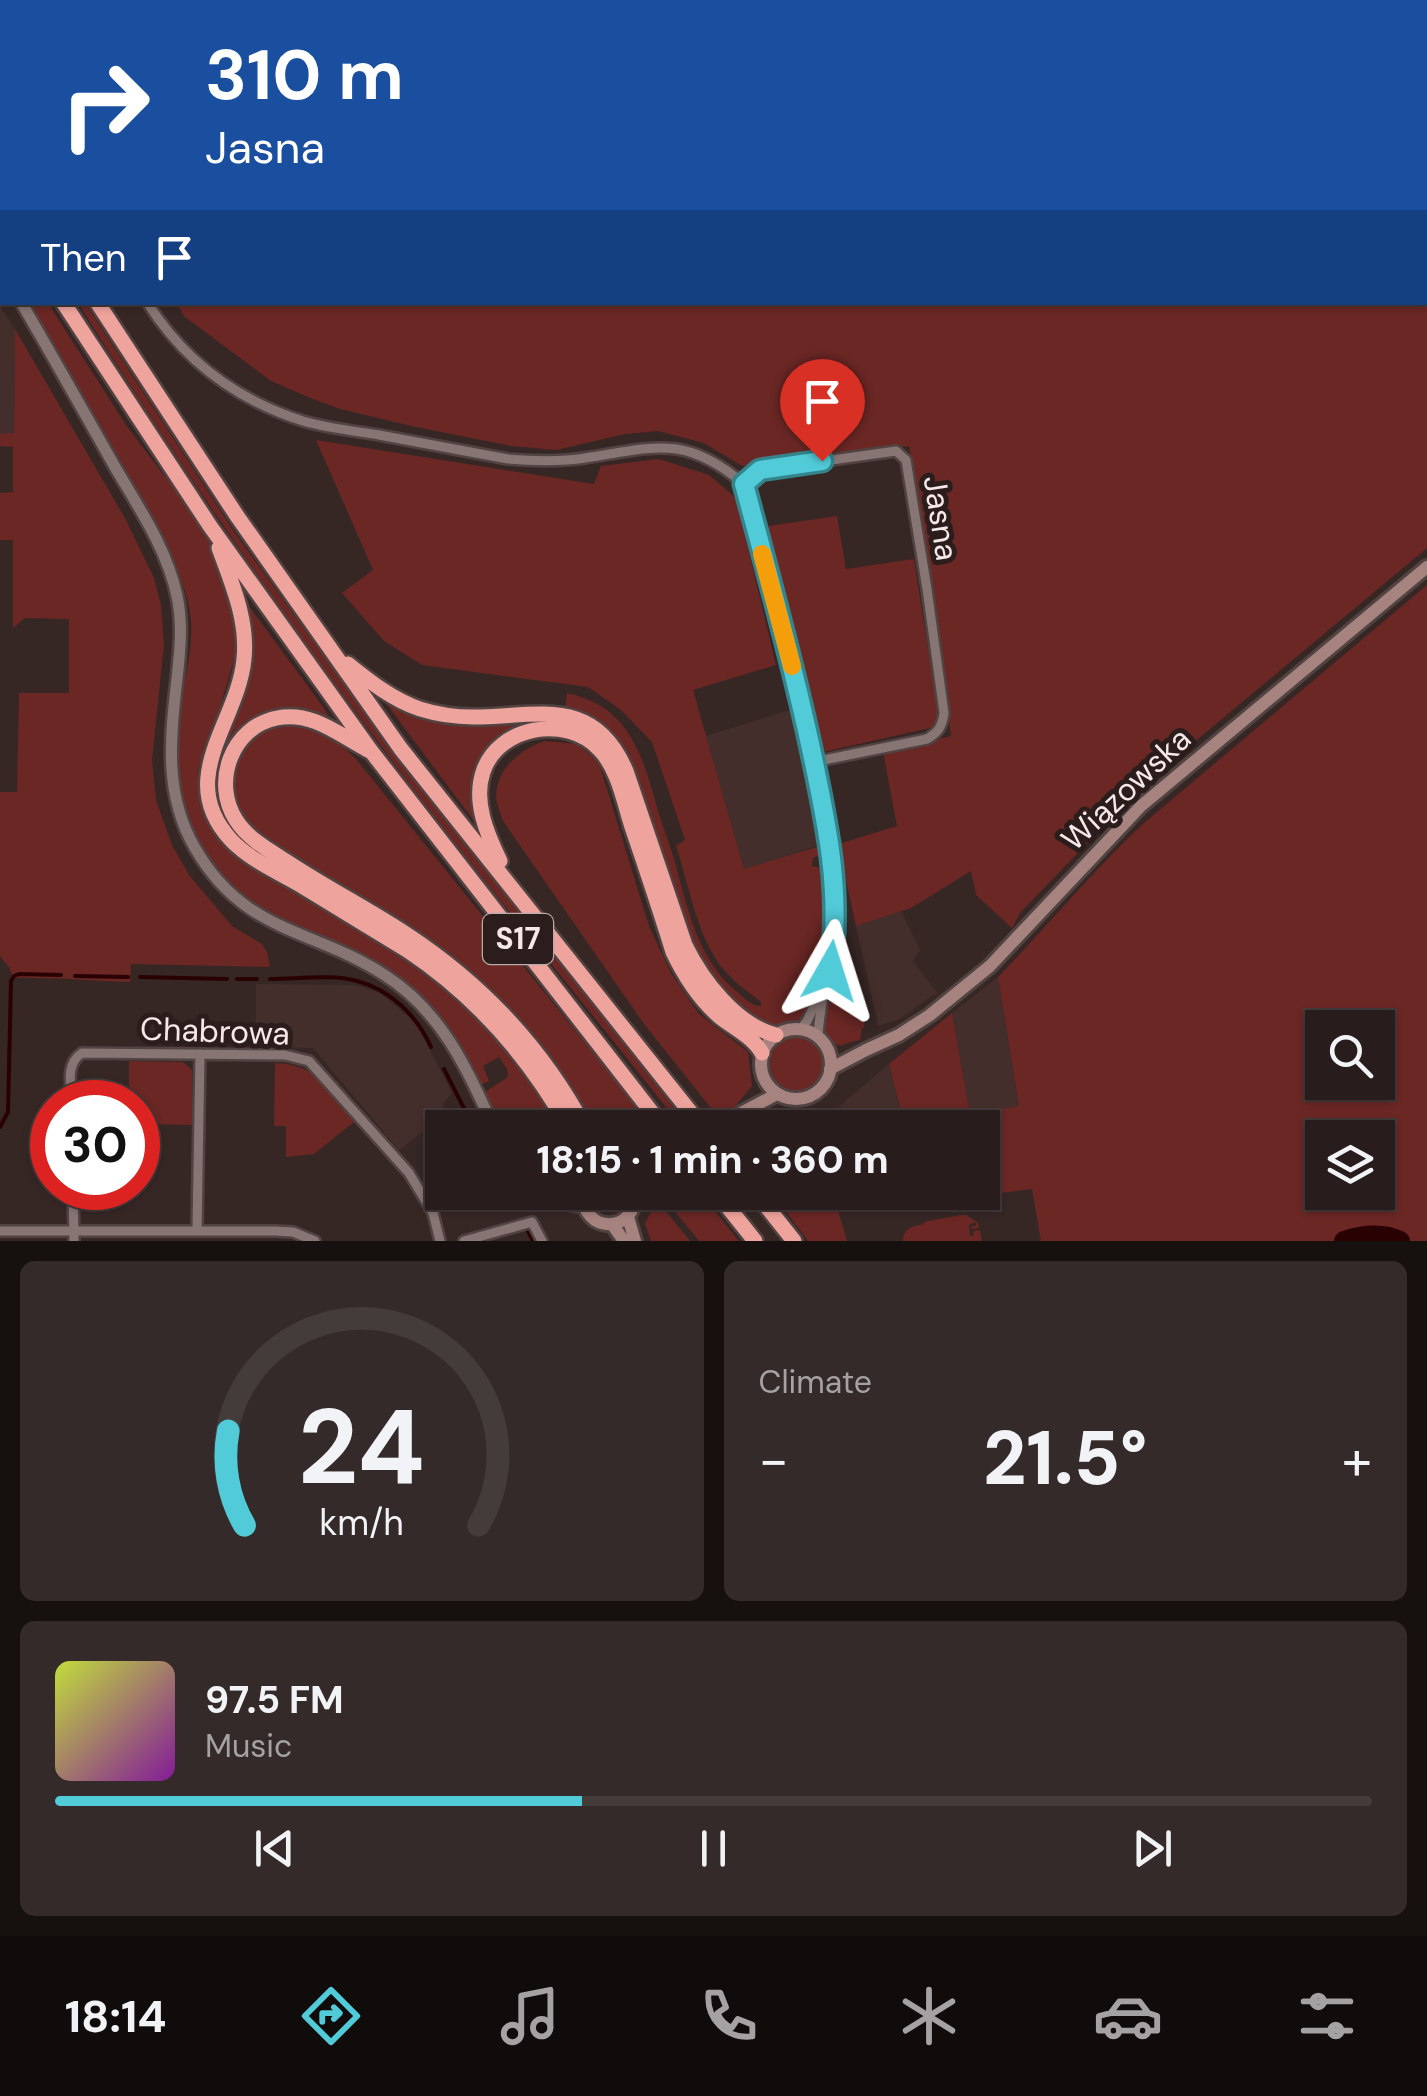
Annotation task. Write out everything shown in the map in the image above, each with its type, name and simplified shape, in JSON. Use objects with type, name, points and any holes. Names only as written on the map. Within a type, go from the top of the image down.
[{"type":"highway","name":"S17","points":[[65,305],[210,526],[371,751],[650,1110]]},
{"type":"highway","name":"S17","points":[[99,305],[237,516],[401,749],[689,1110]]},
{"type":"highway","points":[[210,526],[237,597],[244,639],[242,675],[208,764],[208,795],[220,825],[244,851],[407,950],[470,998],[525,1058],[558,1110]]},
{"type":"highway","points":[[333,652],[367,679],[418,708],[470,717],[529,712],[560,714],[596,729],[620,755],[684,945],[696,967],[725,1002],[766,1033],[776,1036]]},
{"type":"highway","points":[[371,751],[313,720],[269,720],[250,731],[236,747],[225,775],[225,797],[243,830],[263,847],[405,934],[478,988],[537,1052],[574,1110]]},
{"type":"highway","points":[[510,883],[481,810],[483,771],[494,752],[512,737],[532,729],[552,728],[585,738],[599,749],[617,781],[673,952],[685,977],[716,1014],[758,1044],[762,1053]]},
{"type":"highway","points":[[731,1210],[756,1241]]},
{"type":"highway","points":[[769,1210],[794,1241]]},
{"type":"main road","name":"Wiązowska","points":[[830,1069],[900,1035],[990,966],[1141,806],[1427,566]]},
{"type":"main road","points":[[787,1030],[800,1030],[823,1043],[830,1069],[826,1082],[812,1095],[794,1099],[777,1094],[764,1080],[760,1067],[768,1043],[787,1030]]},
{"type":"main road","name":"Wiązowska","points":[[823,1043],[866,1050]]},
{"type":"main road","points":[[743,1110],[764,1080]]},
{"type":"main road","points":[[747,1110],[777,1094]]},
{"type":"main road","points":[[586,1210],[595,1220],[612,1224],[628,1217],[633,1210]]},
{"type":"main road","points":[[628,1217],[635,1241]]},
{"type":"main road","points":[[612,1224],[624,1241]]},
{"type":"street","points":[[23,305],[156,538],[173,580],[180,646],[170,767],[182,822],[197,853],[232,896],[259,916],[375,969],[419,1002],[457,1050],[485,1110]]},
{"type":"street","points":[[149,305],[176,342],[213,376],[252,401],[306,422],[538,461],[668,446],[702,454],[744,484],[798,688],[831,858],[835,943],[823,1043]]},
{"type":"street","name":"Jasna","points":[[744,484],[760,470],[896,451],[906,460],[927,588],[944,714],[942,724],[927,739],[814,762]]},
{"type":"street","points":[[800,1030],[830,971]]},
{"type":"street","name":"Chabrowa","points":[[71,1080],[70,1064],[88,1052],[285,1055],[309,1061],[409,1172],[433,1213],[440,1241]]},
{"type":"street","points":[[197,1230],[200,1054]]},
{"type":"street","points":[[73,1210],[74,1236]]},
{"type":"street","points":[[464,1241],[532,1222],[542,1241]]},
{"type":"street","points":[[8,1234],[293,1232],[315,1241]]},
{"type":"shaded area","points":[[29,305],[49,305],[126,425],[203,527],[222,565],[238,646],[198,770],[200,795],[211,824],[437,979],[510,1049],[551,1110],[493,1110],[485,1092],[508,1077],[499,1057],[483,1066],[489,1081],[481,1085],[447,1026],[399,977],[247,899],[204,852],[184,803],[179,767],[180,713],[191,633],[190,612],[166,543]]},
{"type":"shaded area","points":[[79,305],[86,305],[235,533],[367,716],[676,1110],[668,1110],[418,795],[200,491]]},
{"type":"shaded area","points":[[177,305],[1427,305],[1427,548],[1144,784],[1020,913],[1012,928],[976,895],[971,871],[911,908],[856,926],[838,844],[897,826],[883,752],[951,736],[909,446],[742,466],[704,443],[658,431],[625,434],[556,450],[511,446],[340,409],[310,398],[271,381],[185,317]]},
{"type":"shaded area","points":[[0,306],[15,329],[14,434],[0,434]]},
{"type":"shaded area","points":[[15,329],[126,520],[154,578],[164,645],[152,760],[156,800],[172,845],[189,875],[232,926],[262,944],[270,967],[131,964],[130,982],[13,978],[0,956],[0,792],[17,792],[19,693],[69,693],[69,619],[25,618],[13,628],[13,540],[0,540],[0,493],[13,492],[13,447],[0,446],[0,434],[14,433]]},
{"type":"shaded area","points":[[316,440],[594,484],[601,466],[659,459],[709,475],[736,498],[776,665],[693,690],[744,869],[823,845],[812,866],[825,869],[829,882],[831,941],[822,983],[803,1020],[769,1028],[714,982],[695,951],[631,765],[604,729],[565,709],[567,693],[604,708],[628,732],[643,763],[703,947],[723,978],[748,1001],[761,1006],[724,970],[705,938],[676,846],[685,840],[652,742],[621,710],[588,687],[422,665],[384,641],[342,593],[373,570]]},
{"type":"shaded area","points":[[837,516],[846,569],[914,559],[939,720],[934,727],[819,753],[809,690],[768,526]]},
{"type":"shaded area","points":[[1427,585],[1427,1241],[1041,1241],[1032,1189],[1000,1193],[1000,1110],[994,1110],[1019,1106],[998,977],[1144,823]]},
{"type":"shaded area","points":[[243,598],[330,719],[299,711],[279,711],[233,739],[227,817],[491,1011],[240,841],[223,816],[214,785],[215,765],[247,681]]},
{"type":"shaded area","points":[[379,694],[427,717],[459,724],[546,719],[509,732],[484,756],[477,825]]},
{"type":"shaded area","points":[[793,709],[818,845],[744,870],[706,736]]},
{"type":"shaded area","points":[[288,724],[309,728],[325,734],[356,759],[639,1110],[582,1110],[535,1038],[479,980],[415,932],[254,831],[235,803],[232,780],[243,749],[269,728]]},
{"type":"shaded area","points":[[544,741],[578,744],[599,763],[649,926],[671,973],[699,1014],[748,1052],[752,1086],[732,1110],[712,1110],[644,1024],[503,821],[497,786],[505,769],[527,749]]},
{"type":"shaded area","points":[[901,911],[920,950],[913,961],[938,994],[900,1019],[878,1026],[856,926]]},
{"type":"shaded area","points":[[842,918],[865,1027],[860,1040],[843,1046],[828,1040],[823,1025],[841,945]]},
{"type":"shaded area","points":[[998,977],[1019,1106],[969,1110],[952,1013]]},
{"type":"shaded area","points":[[256,984],[355,985],[380,993],[416,1023],[452,1093],[442,1104],[446,1110],[425,1110],[425,1130],[399,1150],[313,1048],[256,1047]]},
{"type":"shaded area","points":[[952,1013],[969,1110],[901,1110],[889,1064]]},
{"type":"shaded area","points":[[797,1037],[816,1045],[824,1064],[816,1083],[797,1091],[778,1083],[770,1064],[778,1045]]},
{"type":"shaded area","points":[[129,1061],[183,1062],[192,1070],[192,1125],[160,1124],[160,1080],[129,1080]]},
{"type":"shaded area","points":[[275,1063],[312,1074],[355,1121],[314,1154],[286,1157],[286,1126],[274,1126]]},
{"type":"shaded area","points":[[889,1064],[901,1110],[835,1110]]},
{"type":"shaded area","points":[[652,1210],[665,1210],[690,1241],[651,1241],[645,1224]]},
{"type":"shaded area","points":[[674,1210],[714,1210],[739,1241],[699,1241]]},
{"type":"shaded area","points":[[785,1210],[838,1210],[847,1241],[808,1241]]},
{"type":"shaded area","points":[[960,1215],[978,1223],[979,1228],[972,1229],[975,1222],[969,1225],[970,1236],[980,1230],[982,1241],[903,1241],[907,1230],[913,1227]]},
{"type":"waterway","points":[[0,1127],[8,1112],[11,981],[19,974],[61,975]]},
{"type":"waterway","points":[[75,976],[128,977]]},
{"type":"waterway","points":[[140,977],[227,979]]},
{"type":"waterway","points":[[270,979],[337,978],[369,985],[402,1006],[431,1047]]},
{"type":"waterway","points":[[237,979],[257,979]]},
{"type":"waterway","points":[[444,1069],[465,1110]]},
{"type":"waterway","points":[[527,1229],[533,1241]]},
{"type":"waterway","points":[[1344,1241],[1372,1236],[1400,1241]]},
{"type":"slow traffic","points":[[762,554],[792,666]]},
{"type":"route","points":[[822,461],[760,470],[744,484],[798,688],[821,795],[836,906],[830,971]]}]
